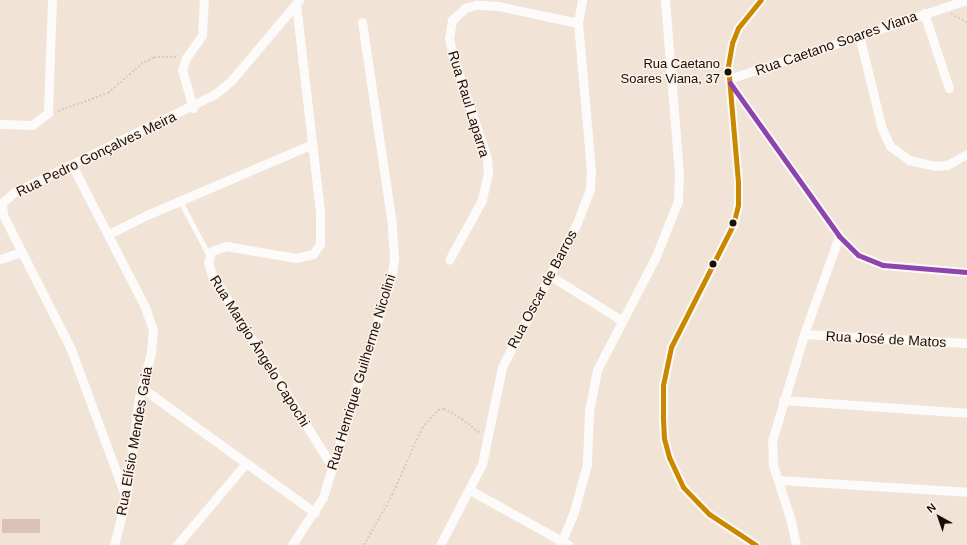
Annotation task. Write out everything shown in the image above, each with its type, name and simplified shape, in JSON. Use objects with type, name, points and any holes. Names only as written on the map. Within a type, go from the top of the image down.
[{"type":"street","points":[[0,124],[32,125],[48,113],[52,0]]},
{"type":"street","points":[[193,108],[183,78],[182,70],[186,58],[202,35],[204,0]]},
{"type":"street","name":"Rua Oscar de Barros","points":[[440,545],[470,490],[482,464],[489,440],[502,367],[549,275],[578,223],[590,189],[592,172],[578,23],[582,0]]},
{"type":"street","points":[[470,490],[564,544],[587,464],[589,411],[597,370],[620,320],[656,256],[678,201],[679,174],[665,0]]},
{"type":"street","points":[[756,545],[709,514],[683,487],[669,457],[664,438],[663,385],[671,347],[728,238],[738,205],[738,182],[729,80],[732,43],[738,28],[761,0]]},
{"type":"street","name":"Rua Caetano Soares Viana","points":[[729,80],[946,5],[966,0]]},
{"type":"street","points":[[209,255],[217,248],[226,246],[296,258],[309,256],[318,250],[322,234],[297,2]]},
{"type":"street","name":"Rua Pedro Gonçalves Meira","points":[[126,498],[71,349],[3,215],[2,203],[13,193],[193,108],[231,81],[297,2]]},
{"type":"street","name":"Rua Raul Laparra","points":[[449,260],[482,200],[488,173],[487,158],[470,114],[449,38],[452,20],[458,13],[476,5],[498,6],[578,23]]},
{"type":"street","points":[[924,13],[949,88]]},
{"type":"street","name":"Rua Henrique Guilherme Nicolini","points":[[292,545],[315,513],[333,468],[388,290],[394,257],[385,167],[362,22]]},
{"type":"street","points":[[859,35],[882,129],[890,146],[910,160],[935,166],[947,165],[967,154]]},
{"type":"street","points":[[729,80],[839,236],[858,255],[883,266],[967,272]]},
{"type":"street","points":[[109,234],[180,200],[312,144]]},
{"type":"street","name":"Rua Elísio Mendes Gaia","points":[[72,165],[145,306],[153,330],[151,353],[142,388],[126,498],[114,545]]},
{"type":"street","points":[[796,545],[771,453],[783,400],[804,334],[839,236]]},
{"type":"street","points":[[0,259],[22,252]]},
{"type":"street","name":"Rua Margio Ângelo Capochi","points":[[209,255],[212,275],[333,468]]},
{"type":"street","points":[[549,275],[620,320]]},
{"type":"street","name":"Rua José de Matos","points":[[804,334],[967,343]]},
{"type":"street","points":[[142,388],[315,513]]},
{"type":"street","points":[[783,400],[967,413]]},
{"type":"street","points":[[177,545],[246,463]]},
{"type":"street","points":[[778,480],[967,492]]},
{"type":"lane","points":[[180,200],[209,255]]},
{"type":"path","points":[[946,5],[952,15],[967,22]]},
{"type":"path","points":[[48,113],[69,109],[108,93],[141,64],[154,57],[186,58]]},
{"type":"path","points":[[364,545],[392,496],[422,428],[438,410],[444,409],[462,419],[489,440]]},
{"type":"building","points":[[2,519],[40,519],[40,533],[2,533]]},
{"type":"transit line","points":[[756,545],[709,514],[683,487],[669,457],[664,438],[663,385],[671,347],[733,225],[738,205],[738,182],[728,66],[732,43],[738,28],[761,0]]},
{"type":"transit line","points":[[730,83],[839,236],[858,255],[883,265],[967,272]]},
{"type":"place","name":"Rua Caetano Soares Viana, 37","points":[[728,72]]}]
